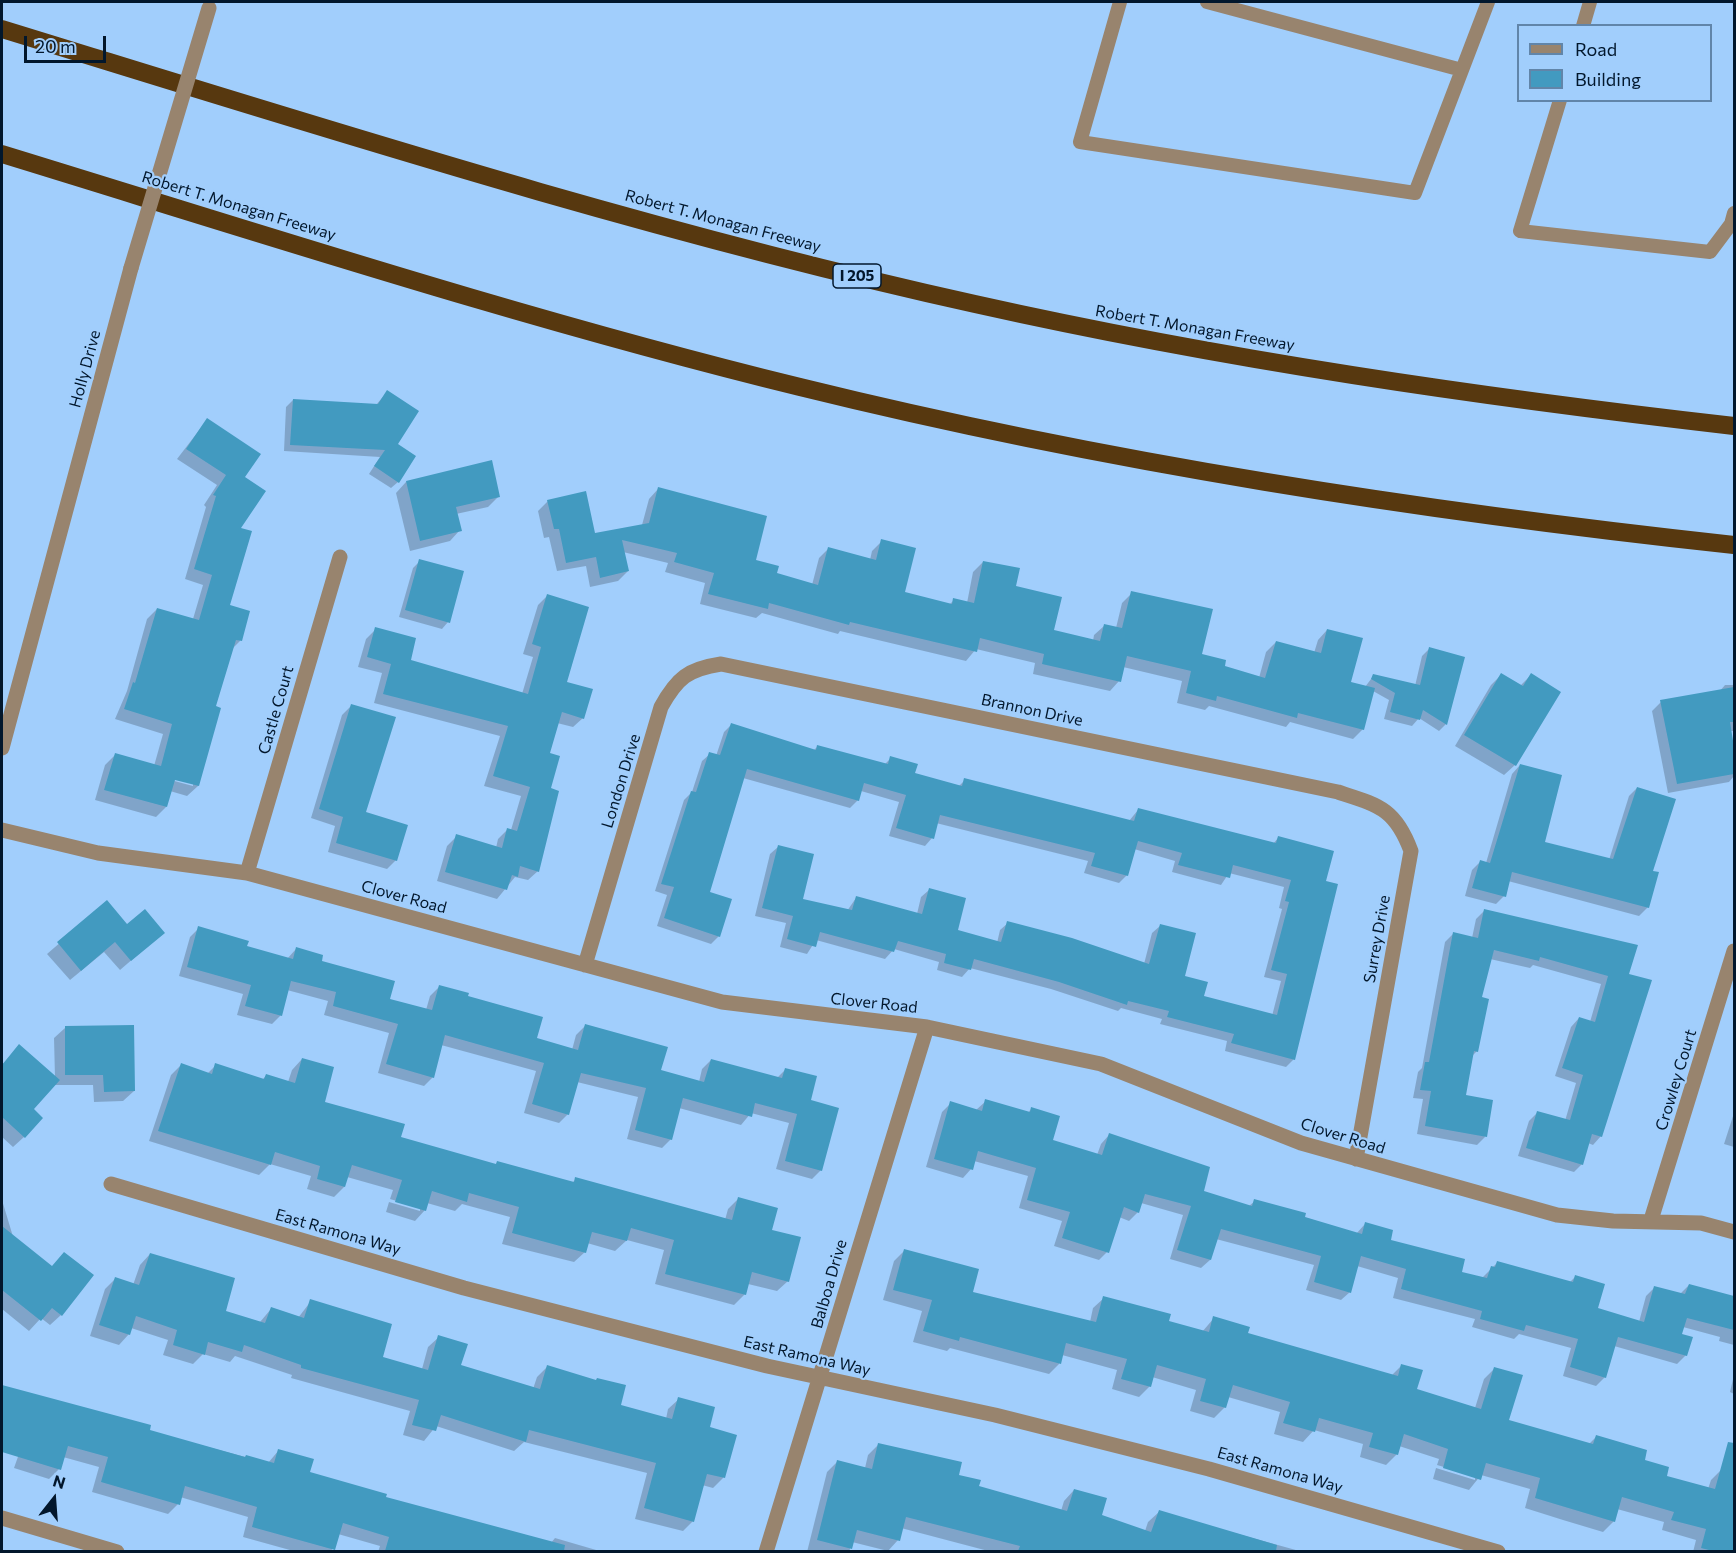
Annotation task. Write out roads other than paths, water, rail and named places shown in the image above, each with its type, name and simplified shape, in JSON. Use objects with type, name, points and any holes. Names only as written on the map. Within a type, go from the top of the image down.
[{"type":"highway","name":"Robert T. Monagan Freeway","points":[[2,29],[622,215],[739,247],[974,304],[1200,350],[1331,372],[1734,426]]},
{"type":"highway","name":"Robert T. Monagan Freeway","points":[[2,154],[577,327],[799,387],[917,415],[1069,447],[1269,484],[1506,518],[1734,545]]},
{"type":"street","name":"Holly Drive","points":[[2,748],[131,268],[210,5]]},
{"type":"street","name":"Castle Court","points":[[247,873],[340,557]]},
{"type":"street","name":"London Drive","points":[[585,964],[661,707],[675,683],[699,667],[721,664],[746,670]]},
{"type":"street","name":"Brannon Drive","points":[[746,670],[1310,787]]},
{"type":"street","name":"Surrey Drive","points":[[1310,787],[1377,805],[1401,826],[1411,851],[1356,1160]]},
{"type":"street","name":"Clover Road","points":[[2,830],[98,853],[247,873],[722,1002],[927,1027],[1101,1064],[1300,1143],[1557,1215],[1613,1221],[1651,1220],[1701,1224],[1734,1232]]},
{"type":"street","name":"Crowley Court","points":[[1651,1220],[1734,951]]},
{"type":"street","name":"Balboa Drive","points":[[766,1551],[927,1027]]},
{"type":"street","name":"East Ramona Way","points":[[111,1184],[464,1288],[820,1378],[994,1415],[1209,1469],[1498,1551]]},
{"type":"street","points":[[2,1518],[117,1551]]},
{"type":"lane","points":[[1120,2],[1080,142],[1415,193],[1488,2]]},
{"type":"lane","points":[[1207,2],[1462,70]]},
{"type":"lane","points":[[1584,24],[1590,2]]},
{"type":"lane","points":[[1559,102],[1520,231],[1710,252],[1731,224],[1734,213]]}]
